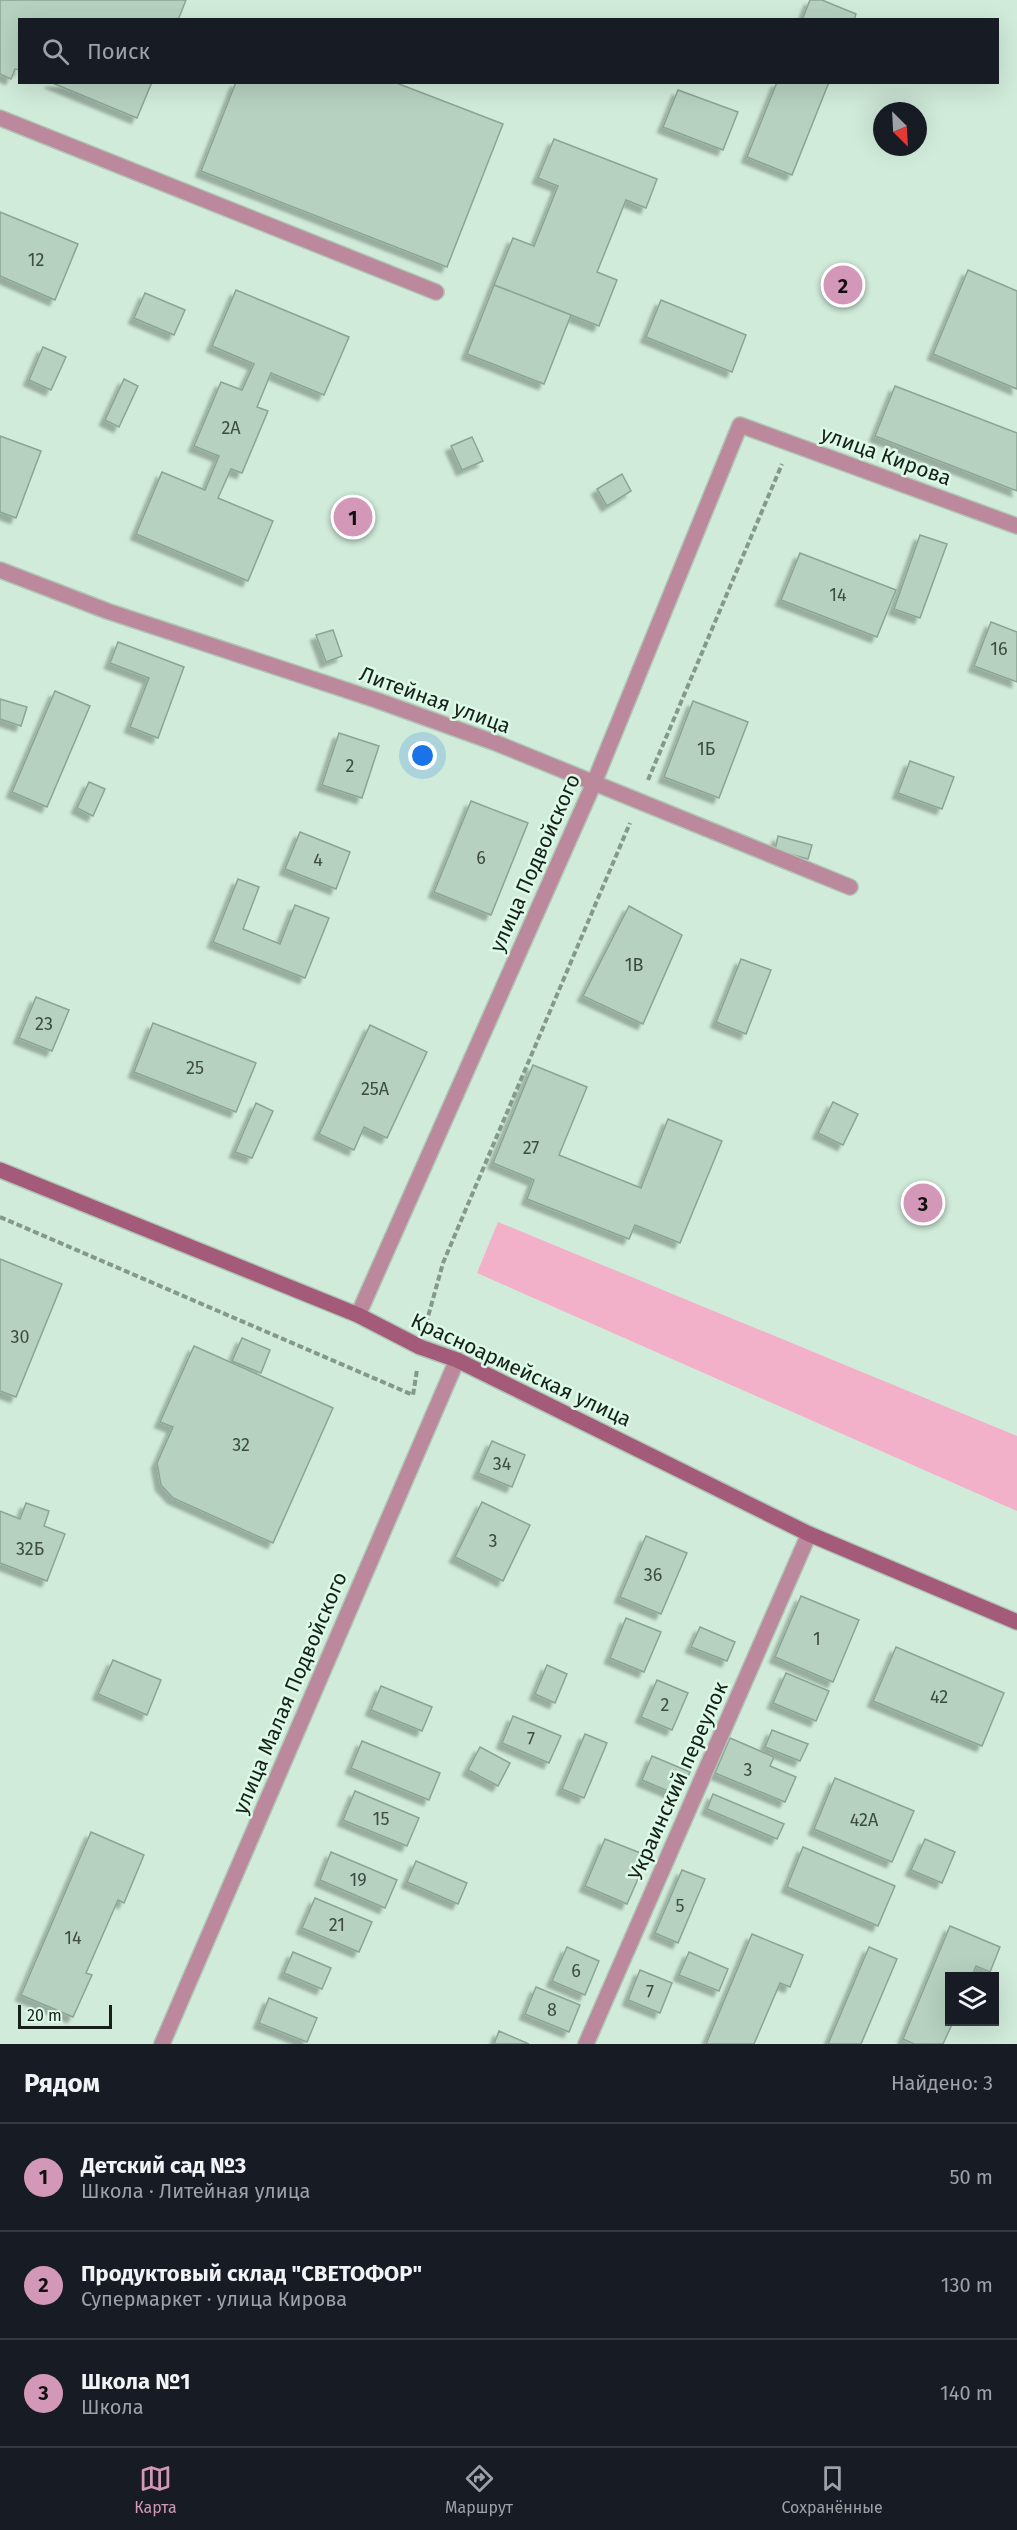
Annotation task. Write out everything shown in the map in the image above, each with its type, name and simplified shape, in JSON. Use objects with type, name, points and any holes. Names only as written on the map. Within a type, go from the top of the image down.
[{"type":"street","points":[[0,118],[436,292]]},
{"type":"street","name":"улица Кирова","points":[[740,425],[1017,526]]},
{"type":"street","name":"улица Подвойского","points":[[358,1315],[594,783],[740,425]]},
{"type":"street","name":"Литейная улица","points":[[0,570],[107,611],[376,700],[496,743],[850,887]]},
{"type":"street","name":"Красноармейская улица","points":[[0,1170],[358,1315],[420,1347],[457,1360],[809,1534],[1017,1622]]},
{"type":"street","name":"улица Малая Подвойского","points":[[162,2044],[457,1360]]},
{"type":"street","name":"Украинский переулок","points":[[586,2044],[809,1534]]},
{"type":"shaded area","points":[[498,1222],[1017,1436],[1017,1511],[477,1273]]},
{"type":"building","points":[[0,0],[186,0],[179,18],[18,18],[18,70],[15,69],[11,79],[0,74]]},
{"type":"building","points":[[810,0],[822,0],[856,14],[855,18],[803,18]]},
{"type":"building","points":[[55,84],[151,84],[137,118]]},
{"type":"building","points":[[235,84],[399,84],[503,124],[447,267],[201,171]]},
{"type":"building","points":[[776,84],[828,84],[792,175],[747,157]]},
{"type":"building","points":[[678,90],[738,112],[723,150],[663,127]]},
{"type":"building","points":[[554,139],[657,179],[646,208],[626,200],[597,272],[617,280],[599,326],[494,285],[513,238],[534,246],[558,186],[538,178]]},
{"type":"building","points":[[0,212],[78,244],[55,300],[0,276]]},
{"type":"building","points":[[968,270],[1017,291],[1017,389],[933,354]]},
{"type":"building","points":[[494,285],[571,315],[544,384],[467,354]]},
{"type":"building","points":[[236,290],[349,337],[324,395],[271,373],[257,407],[268,411],[242,473],[231,469],[218,498],[273,521],[248,581],[136,534],[162,472],[205,490],[219,456],[194,446],[221,382],[242,390],[254,364],[212,346]]},
{"type":"building","points":[[145,293],[185,310],[174,335],[134,318]]},
{"type":"building","points":[[661,300],[746,335],[732,372],[646,337]]},
{"type":"building","points":[[43,347],[66,357],[51,390],[29,380]]},
{"type":"building","points":[[124,379],[138,386],[119,427],[105,420]]},
{"type":"building","points":[[895,386],[1017,433],[1017,491],[875,436]]},
{"type":"building","points":[[0,436],[41,451],[16,518],[0,512]]},
{"type":"building","points":[[472,437],[483,461],[462,470],[451,446]]},
{"type":"building","points":[[622,474],[631,491],[607,506],[597,489]]},
{"type":"building","points":[[920,535],[947,544],[920,618],[894,609]]},
{"type":"building","points":[[800,553],[896,590],[877,637],[781,600]]},
{"type":"building","points":[[991,622],[1017,632],[1017,682],[974,666]]},
{"type":"building","points":[[333,630],[342,656],[326,662],[316,635]]},
{"type":"building","points":[[118,642],[184,667],[158,738],[130,727],[149,678],[110,663]]},
{"type":"building","points":[[55,691],[90,706],[47,807],[12,792]]},
{"type":"building","points":[[0,699],[27,707],[21,726],[0,719]]},
{"type":"building","points":[[693,701],[748,722],[719,798],[664,777]]},
{"type":"building","points":[[339,733],[379,746],[362,798],[322,785]]},
{"type":"building","points":[[910,761],[954,777],[942,809],[898,793]]},
{"type":"building","points":[[89,782],[105,789],[93,816],[77,808]]},
{"type":"building","points":[[471,801],[528,823],[491,915],[434,892]]},
{"type":"building","points":[[300,832],[350,852],[336,889],[285,869]]},
{"type":"building","points":[[778,836],[812,845],[808,859],[775,850]]},
{"type":"building","points":[[238,879],[259,887],[243,929],[280,944],[295,905],[329,918],[305,978],[213,942]]},
{"type":"building","points":[[629,906],[682,935],[643,1024],[583,996]]},
{"type":"building","points":[[741,959],[771,970],[746,1034],[716,1022]]},
{"type":"building","points":[[36,997],[69,1010],[52,1051],[19,1038]]},
{"type":"building","points":[[153,1023],[256,1063],[236,1112],[134,1072]]},
{"type":"building","points":[[370,1025],[427,1052],[387,1138],[364,1127],[354,1150],[319,1134]]},
{"type":"building","points":[[533,1065],[587,1087],[559,1155],[641,1188],[668,1119],[722,1141],[680,1243],[635,1225],[629,1239],[527,1199],[534,1180],[493,1163]]},
{"type":"building","points":[[833,1102],[858,1114],[843,1145],[818,1133]]},
{"type":"building","points":[[256,1103],[273,1111],[252,1158],[235,1152]]},
{"type":"building","points":[[0,1259],[62,1284],[16,1397],[0,1391]]},
{"type":"building","points":[[242,1338],[270,1350],[261,1373],[232,1361]]},
{"type":"building","points":[[194,1346],[333,1408],[273,1543],[173,1498],[161,1485],[157,1463],[173,1427],[160,1422]]},
{"type":"building","points":[[492,1441],[525,1455],[512,1487],[478,1473]]},
{"type":"building","points":[[482,1502],[530,1525],[503,1581],[455,1557]]},
{"type":"building","points":[[26,1503],[49,1511],[44,1526],[65,1534],[47,1581],[0,1563],[0,1511],[20,1519]]},
{"type":"building","points":[[646,1536],[687,1553],[661,1614],[620,1597]]},
{"type":"building","points":[[801,1596],[859,1620],[833,1682],[775,1657]]},
{"type":"building","points":[[626,1618],[661,1632],[644,1672],[610,1658]]},
{"type":"building","points":[[700,1627],[735,1642],[727,1661],[691,1647]]},
{"type":"building","points":[[896,1647],[1004,1693],[982,1746],[873,1701]]},
{"type":"building","points":[[113,1660],[161,1680],[147,1715],[98,1694]]},
{"type":"building","points":[[547,1665],[567,1674],[555,1703],[535,1694]]},
{"type":"building","points":[[786,1673],[829,1691],[816,1721],[773,1703]]},
{"type":"building","points":[[657,1680],[688,1693],[672,1730],[641,1717]]},
{"type":"building","points":[[381,1686],[432,1707],[422,1731],[371,1710]]},
{"type":"building","points":[[513,1716],[561,1736],[549,1763],[502,1743]]},
{"type":"building","points":[[772,1730],[808,1744],[800,1761],[765,1747]]},
{"type":"building","points":[[585,1734],[607,1743],[584,1798],[562,1789]]},
{"type":"building","points":[[730,1738],[774,1757],[770,1766],[796,1777],[785,1802],[715,1773]]},
{"type":"building","points":[[362,1741],[440,1773],[429,1800],[351,1768]]},
{"type":"building","points":[[480,1747],[510,1763],[498,1786],[468,1770]]},
{"type":"building","points":[[652,1756],[690,1772],[680,1796],[642,1780]]},
{"type":"building","points":[[835,1778],[914,1811],[892,1862],[814,1829]]},
{"type":"building","points":[[355,1791],[419,1818],[407,1846],[343,1820]]},
{"type":"building","points":[[713,1794],[784,1824],[777,1839],[707,1809]]},
{"type":"building","points":[[91,1832],[144,1855],[124,1903],[118,1900],[86,1973],[92,1975],[73,2017],[21,1995]]},
{"type":"building","points":[[605,1839],[648,1856],[627,1904],[585,1886]]},
{"type":"building","points":[[925,1839],[955,1852],[942,1883],[911,1870]]},
{"type":"building","points":[[803,1847],[895,1886],[878,1926],[787,1887]]},
{"type":"building","points":[[331,1852],[397,1880],[385,1908],[320,1880]]},
{"type":"building","points":[[416,1861],[467,1883],[458,1904],[407,1882]]},
{"type":"building","points":[[682,1870],[705,1879],[678,1943],[655,1933]]},
{"type":"building","points":[[315,1898],[372,1922],[359,1952],[302,1928]]},
{"type":"building","points":[[950,1926],[1000,1947],[990,1972],[976,1966],[974,1972],[945,1972],[945,2026],[951,2026],[943,2044],[914,2044],[903,2039]]},
{"type":"building","points":[[752,1934],[803,1955],[790,1987],[780,1983],[754,2044],[706,2044]]},
{"type":"building","points":[[567,1947],[599,1961],[585,1995],[552,1981]]},
{"type":"building","points":[[869,1947],[897,1959],[861,2044],[828,2044]]},
{"type":"building","points":[[293,1952],[331,1968],[322,1989],[284,1973]]},
{"type":"building","points":[[689,1952],[728,1969],[719,1991],[679,1975]]},
{"type":"building","points":[[640,1970],[672,1983],[660,2013],[628,2000]]},
{"type":"building","points":[[536,1987],[580,2005],[569,2032],[525,2014]]},
{"type":"building","points":[[269,1998],[317,2018],[307,2042],[259,2023]]},
{"type":"building","points":[[499,2031],[529,2044],[494,2044]]},
{"type":"place","name":"Продуктовый склад \"СВЕТОФОР\"","points":[[843,285]]},
{"type":"place","name":"Детский сад №3","points":[[353,517]]},
{"type":"place","name":"Школа №1","points":[[923,1203]]}]
